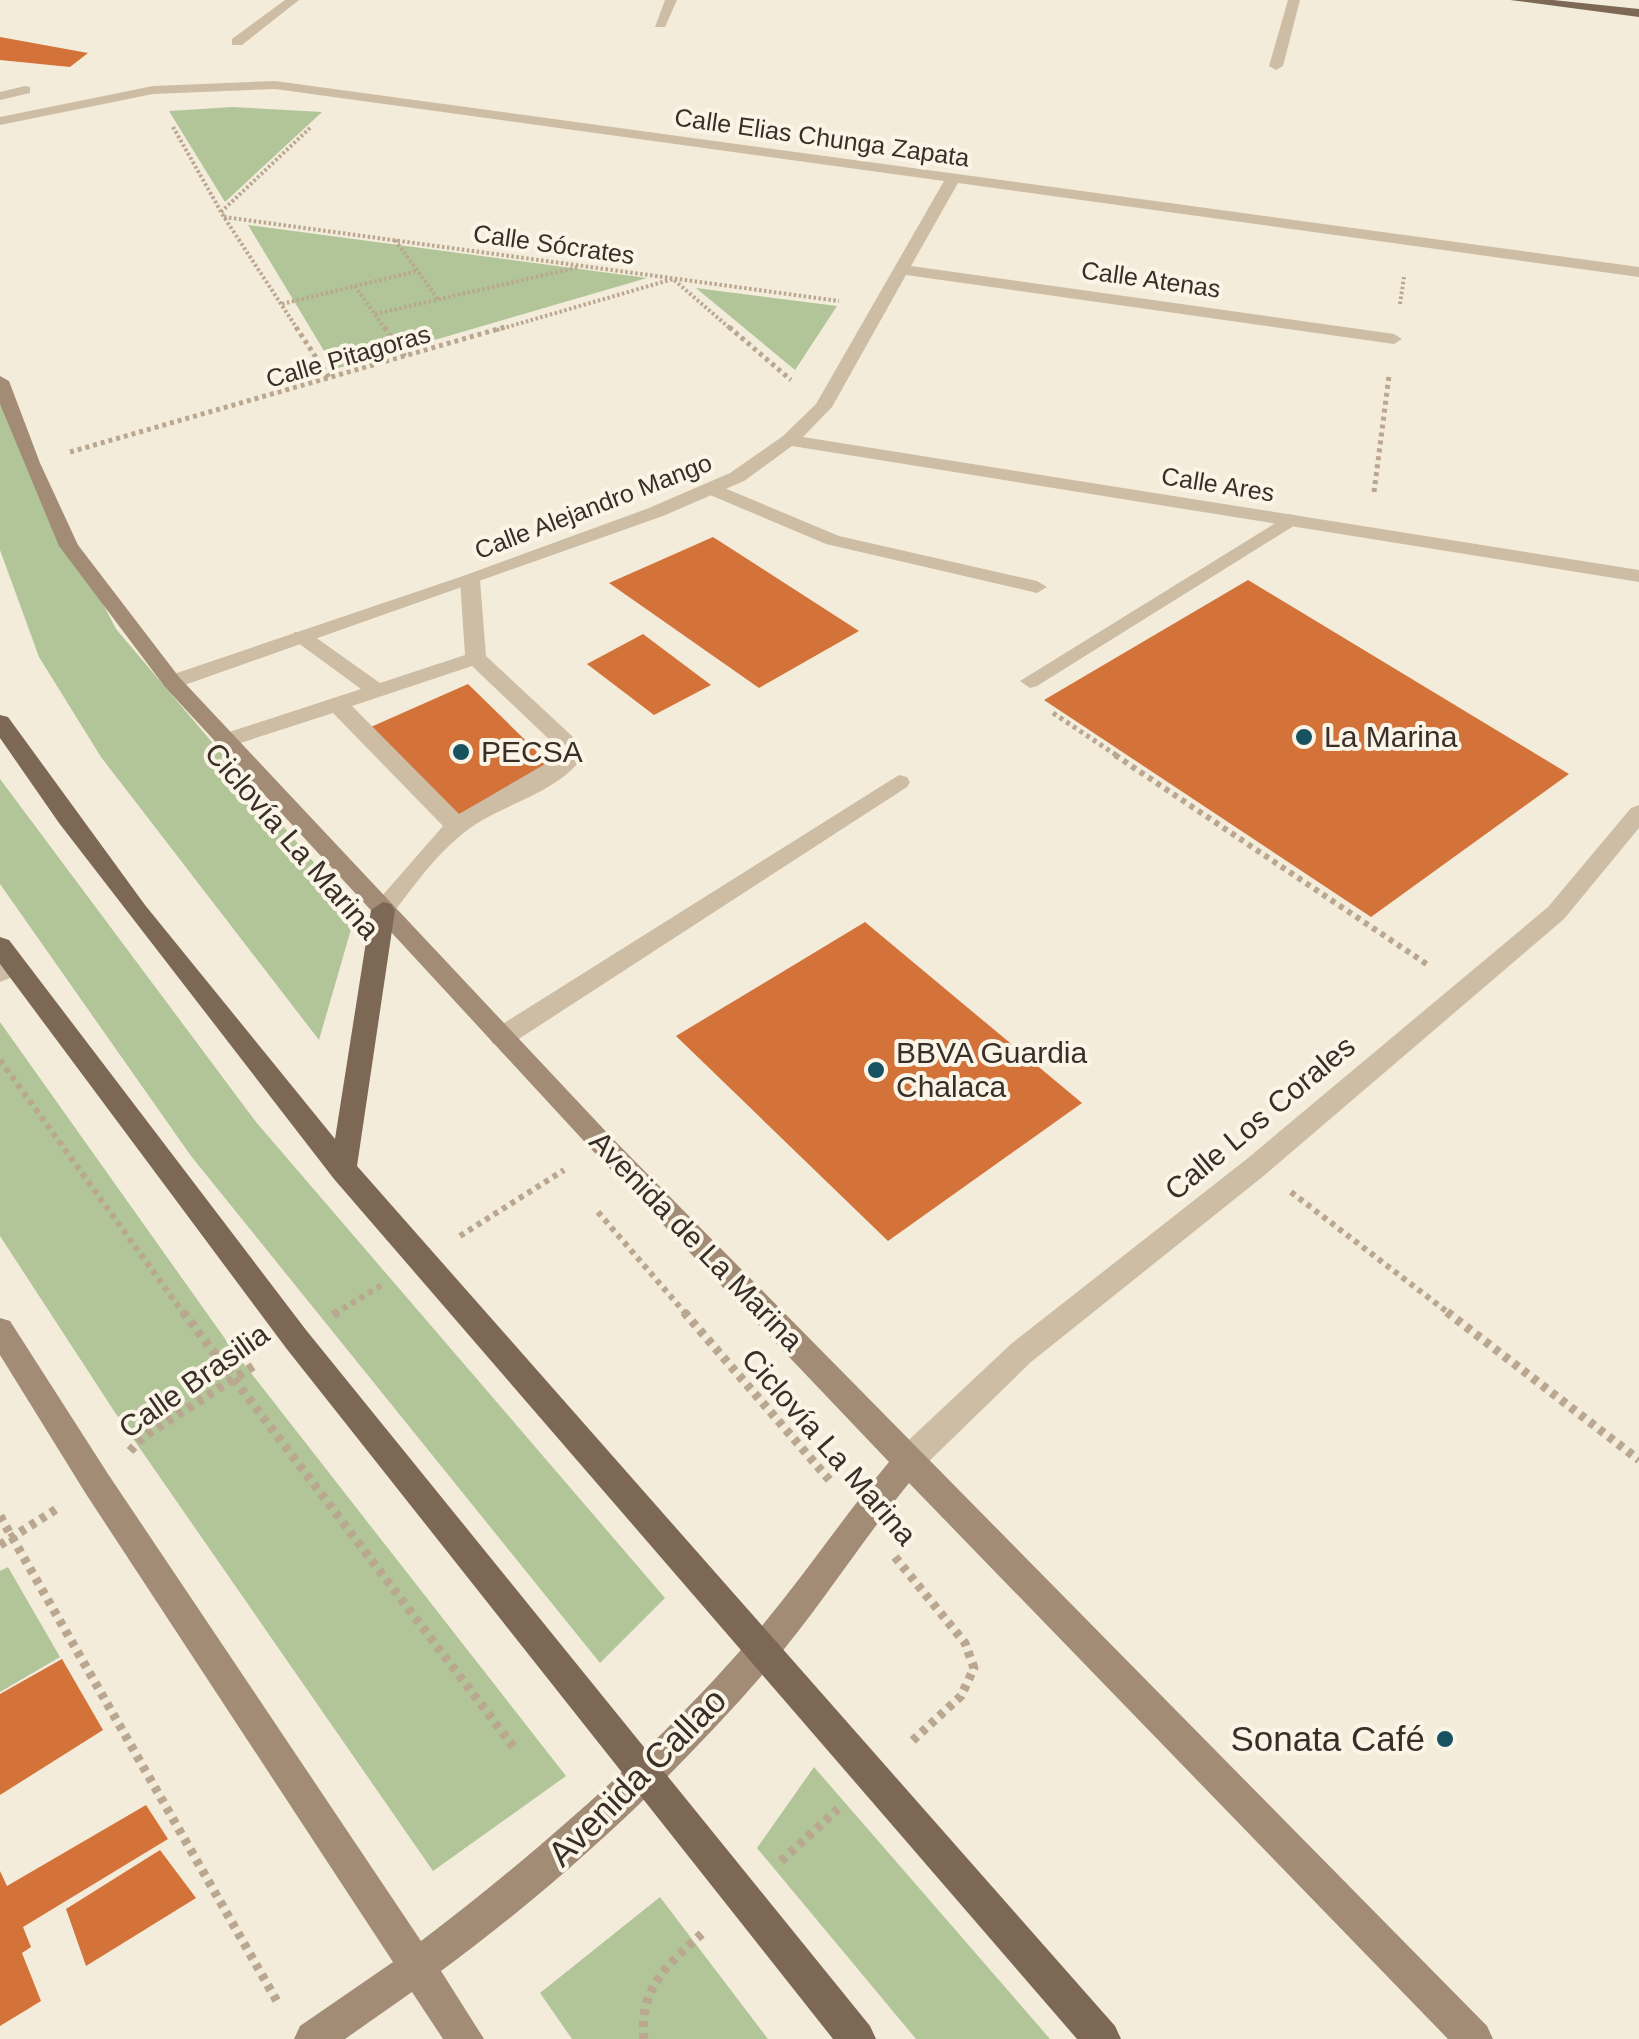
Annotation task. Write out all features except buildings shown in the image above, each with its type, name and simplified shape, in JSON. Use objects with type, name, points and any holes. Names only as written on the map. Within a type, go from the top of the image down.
[{"type":"main road","points":[[1516,0],[1639,13]]},
{"type":"main road","name":"Avenida de La Marina","points":[[0,381],[31,463],[69,546],[172,682],[224,741],[603,1145],[1474,2039]]},
{"type":"main road","points":[[0,722],[164,945],[343,1171],[1102,2039]]},
{"type":"main road","points":[[343,1171],[383,910]]},
{"type":"main road","points":[[5,962],[296,1339],[857,2039]]},
{"type":"main road","points":[[0,1330],[96,1484],[464,2039]]},
{"type":"main road","name":"Avenida Callao","points":[[313,2039],[417,1969],[540,1873],[646,1776],[760,1652],[908,1461]]},
{"type":"street","points":[[237,42],[293,0]]},
{"type":"street","points":[[660,24],[671,0]]},
{"type":"street","points":[[1276,66],[1294,0]]},
{"type":"street","name":"Calle Elias Chunga Zapata","points":[[0,121],[153,90],[275,84],[1639,272]]},
{"type":"street","points":[[0,96],[24,90]]},
{"type":"street","name":"Calle Alejandro Mango","points":[[172,682],[470,580],[737,476],[789,440],[823,407],[952,180]]},
{"type":"street","name":"Calle Atenas","points":[[901,269],[1394,339]]},
{"type":"street","name":"Calle Ares","points":[[789,440],[1639,576]]},
{"type":"street","points":[[710,488],[833,540],[1037,587]]},
{"type":"street","points":[[1030,681],[1290,520]]},
{"type":"street","points":[[383,910],[417,864],[457,826],[551,776],[571,758],[564,740],[476,658],[470,580]]},
{"type":"street","points":[[301,636],[375,689]]},
{"type":"street","points":[[224,741],[476,658]]},
{"type":"street","points":[[336,703],[457,826]]},
{"type":"street","points":[[502,1037],[899,782]]},
{"type":"street","name":"Calle Los Corales","points":[[908,1461],[1021,1354],[1256,1166],[1556,913],[1639,812]]},
{"type":"path","points":[[153,90],[222,214],[330,379]]},
{"type":"path","points":[[222,214],[320,120]]},
{"type":"path","name":"Calle Sócrates","points":[[222,214],[880,307]]},
{"type":"path","points":[[395,240],[438,300]]},
{"type":"path","points":[[1368,533],[1410,241]]},
{"type":"path","points":[[375,314],[582,266]]},
{"type":"path","points":[[282,304],[417,272]]},
{"type":"path","points":[[674,279],[823,407]]},
{"type":"path","name":"Calle Pitagoras","points":[[31,463],[674,279]]},
{"type":"path","points":[[355,286],[406,358]]},
{"type":"path","points":[[1030,681],[1022,692],[1464,990]]},
{"type":"path","points":[[0,1060],[232,1380],[516,1748]]},
{"type":"path","name":"Calle Brasilia","points":[[0,1546],[96,1484],[142,1438],[603,1145]]},
{"type":"path","points":[[549,1156],[575,1185]]},
{"type":"path","points":[[1256,1166],[1639,1460]]},
{"type":"path","name":"Ciclovía La Marina","points":[[587,1200],[862,1517],[965,1643],[974,1668],[960,1696],[666,1966],[643,1998],[644,2039]]},
{"type":"path","points":[[0,1516],[281,2007]]},
{"type":"green space","points":[[232,107],[322,112],[225,202],[169,111]]},
{"type":"green space","points":[[248,225],[647,278],[335,369]]},
{"type":"green space","points":[[696,288],[837,306],[795,370]]},
{"type":"green space","points":[[0,404],[116,629],[356,912],[319,1040],[101,757],[39,657],[0,550]]},
{"type":"green space","points":[[0,779],[256,1122],[665,1598],[600,1663],[191,1156],[0,884]]},
{"type":"green space","points":[[0,1022],[233,1350],[566,1776],[433,1871],[116,1414],[0,1236]]},
{"type":"green space","points":[[8,1567],[60,1657],[0,1692],[0,1571]]},
{"type":"green space","points":[[814,1767],[1050,2039],[916,2039],[757,1848]]},
{"type":"green space","points":[[660,1897],[768,2039],[572,2039],[540,1993]]},
{"type":"place","name":"La Marina","points":[[1304,737]]},
{"type":"place","name":"PECSA","points":[[461,752]]},
{"type":"place","name":"BBVA Guardia Chalaca","points":[[876,1070]]},
{"type":"place","name":"Sonata Café","points":[[1445,1739]]}]
